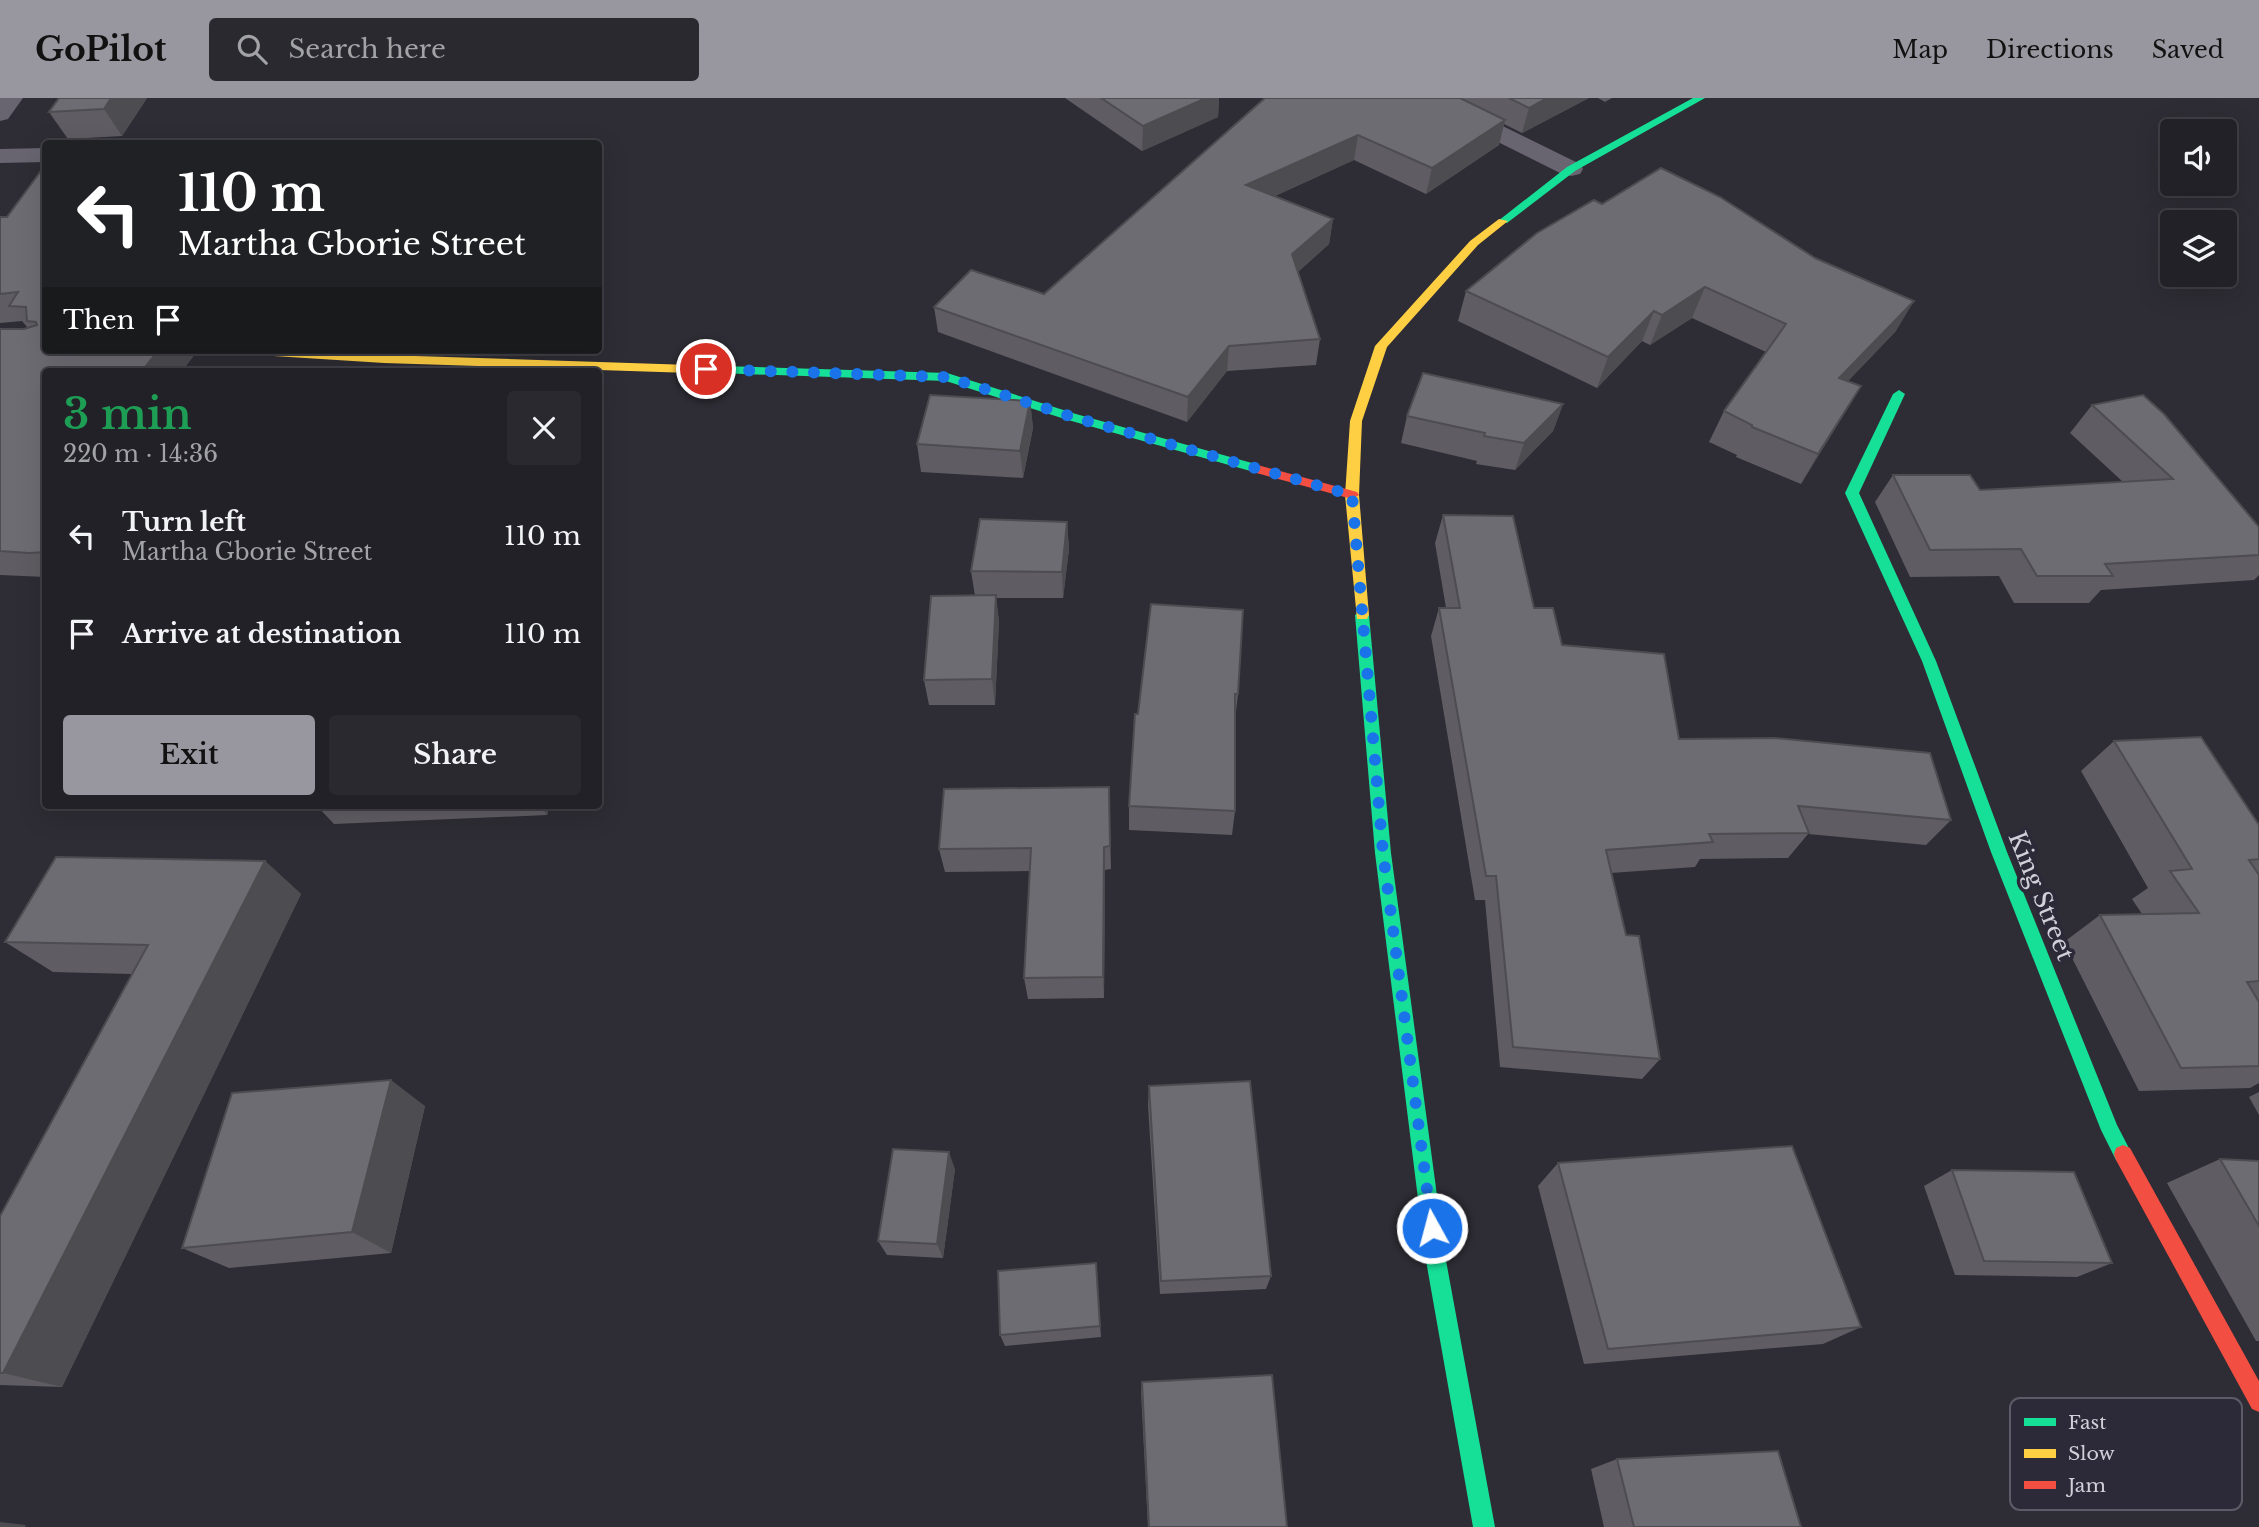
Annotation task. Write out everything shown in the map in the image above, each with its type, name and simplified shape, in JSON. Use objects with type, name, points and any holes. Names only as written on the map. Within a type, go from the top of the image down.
[{"type":"street","points":[[0,114],[12,98]]},
{"type":"street","points":[[1428,98],[1571,169]]},
{"type":"street","points":[[1484,1527],[1435,1255],[1384,867],[1352,495],[1356,421],[1381,346],[1474,243],[1571,169],[1700,98]]},
{"type":"street","points":[[0,156],[42,155]]},
{"type":"street","points":[[305,354],[384,359],[947,377],[1073,417],[1352,495]]},
{"type":"street","name":"King Street","points":[[1899,394],[1852,494],[1930,661],[1998,852],[2110,1130],[2259,1402]]},
{"type":"building","points":[[59,98],[111,98],[104,109],[49,112]]},
{"type":"building","points":[[1101,98],[1206,98],[1143,126]]},
{"type":"building","points":[[1265,98],[1460,98],[1505,120],[1432,168],[1358,135],[1246,185],[1333,219],[1292,254],[1320,339],[1229,346],[1188,397],[934,307],[971,270],[1044,294]]},
{"type":"building","points":[[1509,98],[1547,98],[1529,108]]},
{"type":"building","points":[[1661,168],[1720,197],[1815,258],[1914,301],[1839,378],[1861,386],[1818,454],[1752,427],[1724,411],[1786,324],[1705,287],[1662,315],[1654,311],[1608,357],[1466,291],[1537,233],[1594,200],[1602,204]]},
{"type":"building","points":[[42,169],[42,354],[156,354],[144,368],[42,368],[42,552],[0,551],[0,329],[24,329],[37,325],[36,322],[27,321],[26,307],[9,306],[18,292],[0,294],[0,217],[7,217]]},
{"type":"building","points":[[1423,373],[1563,404],[1524,443],[1484,436],[1485,433],[1407,416]]},
{"type":"building","points":[[930,395],[1030,401],[1020,451],[917,444]]},
{"type":"building","points":[[2143,395],[2164,414],[2259,527],[2259,555],[2105,564],[2113,576],[2037,576],[2021,549],[1930,550],[1893,475],[1970,475],[1980,490],[2173,479],[2092,405]]},
{"type":"building","points":[[1443,515],[1513,516],[1534,608],[1553,608],[1562,645],[1664,654],[1679,739],[1775,738],[1930,753],[1951,820],[1798,806],[1809,833],[1709,834],[1713,842],[1606,850],[1626,935],[1639,936],[1660,1059],[1513,1047],[1496,876],[1486,876],[1439,608],[1460,608]]},
{"type":"building","points":[[980,519],[1067,522],[1062,572],[971,571]]},
{"type":"building","points":[[996,595],[992,679],[924,680],[931,596]]},
{"type":"building","points":[[1151,604],[1243,610],[1238,694],[1235,694],[1235,811],[1129,806],[1135,714],[1138,714]]},
{"type":"building","points":[[2201,737],[2259,825],[2259,859],[2249,860],[2259,875],[2259,981],[2247,982],[2259,1002],[2259,1066],[2181,1068],[2100,915],[2199,913],[2170,871],[2192,869],[2114,741]]},
{"type":"building","points":[[1109,787],[1110,846],[1104,847],[1103,977],[1024,978],[1031,848],[939,849],[944,789]]},
{"type":"building","points":[[56,857],[265,861],[3,1373],[0,1373],[0,1216],[148,945],[5,942]]},
{"type":"building","points":[[391,1080],[352,1232],[182,1248],[232,1093]]},
{"type":"building","points":[[1250,1081],[1271,1276],[1161,1281],[1149,1086]]},
{"type":"building","points":[[1792,1146],[1861,1327],[1608,1349],[1558,1163]]},
{"type":"building","points":[[893,1149],[949,1152],[937,1244],[878,1241]]},
{"type":"building","points":[[2220,1159],[2259,1161],[2259,1226]]},
{"type":"building","points":[[1952,1170],[2074,1172],[2112,1263],[1984,1261]]},
{"type":"building","points":[[1096,1263],[1100,1326],[1000,1335],[998,1271]]},
{"type":"building","points":[[1272,1375],[1287,1527],[1149,1527],[1142,1382]]},
{"type":"building","points":[[1778,1451],[1801,1527],[1634,1527],[1617,1459]]},
{"type":"traffic: fast","points":[[1503,221],[1571,169],[1700,98]]},
{"type":"traffic: fast","points":[[721,370],[947,377],[1072,417],[1254,468]]},
{"type":"traffic: fast","points":[[1899,394],[1852,493],[1929,661],[1999,852],[2110,1130],[2123,1154]]},
{"type":"traffic: fast","points":[[1362,615],[1383,853],[1435,1255],[1484,1527]]},
{"type":"traffic: slow","points":[[1362,615],[1352,495],[1356,421],[1381,346],[1474,243],[1503,221]]},
{"type":"traffic: slow","points":[[305,354],[721,370]]},
{"type":"traffic: jam","points":[[1254,468],[1352,495]]},
{"type":"traffic: jam","points":[[2123,1154],[2259,1402]]},
{"type":"route","points":[[706,369],[947,377],[1073,417],[1352,495],[1383,853],[1432,1228]]}]
